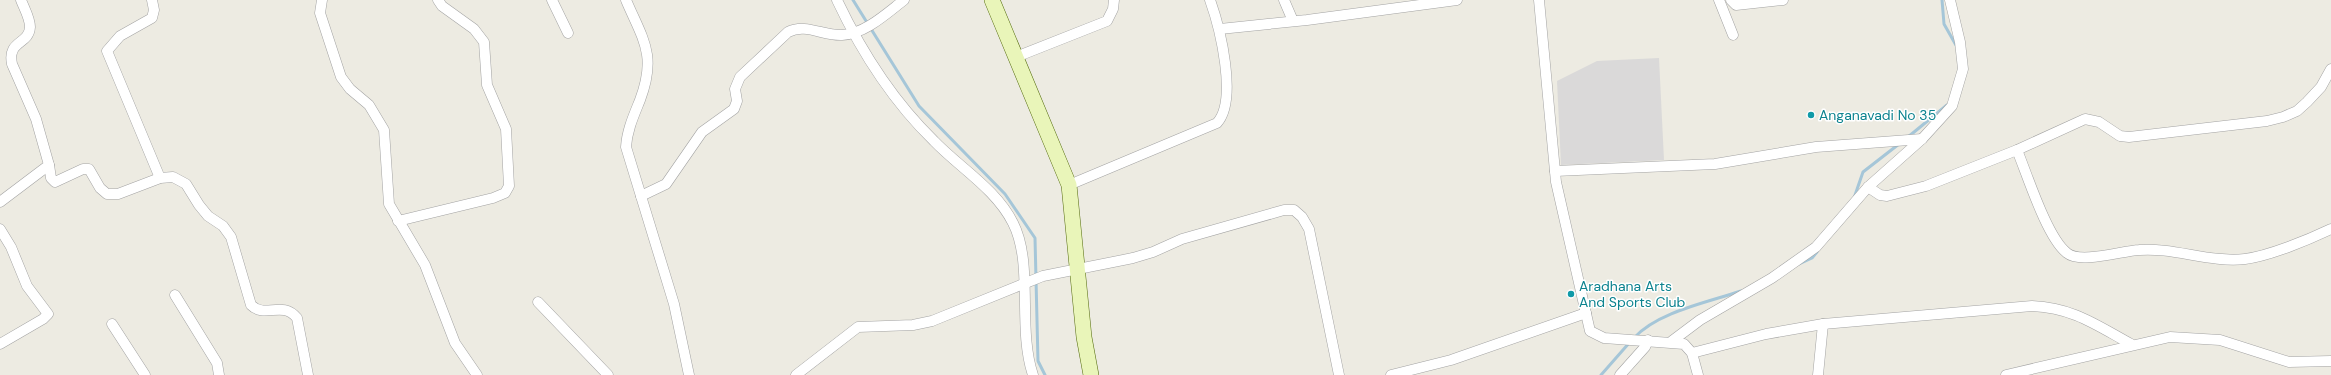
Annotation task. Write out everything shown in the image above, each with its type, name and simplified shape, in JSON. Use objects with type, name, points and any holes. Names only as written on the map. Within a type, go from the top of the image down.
[{"type":"street","points":[[21,0],[30,27],[28,34],[12,49],[10,55],[12,64],[36,119],[49,165],[51,178],[56,182],[83,168],[89,169],[104,192],[112,195],[160,178],[173,177],[186,184],[208,216],[223,226],[231,237],[248,300],[252,306],[260,310],[286,309],[297,318],[308,375]]},
{"type":"street","points":[[152,0],[154,10],[152,18],[120,36],[107,51],[160,178]]},
{"type":"street","points":[[322,0],[320,13],[340,77],[347,86],[369,105],[384,130],[387,193],[389,204],[425,265],[455,343],[477,375]]},
{"type":"street","points":[[398,221],[493,198],[504,193],[509,186],[506,129],[487,85],[484,42],[474,29],[442,6],[438,0]]},
{"type":"street","points":[[552,0],[568,32]]},
{"type":"street","points":[[626,0],[648,50],[649,63],[642,95],[626,137],[626,146],[674,304],[689,375]]},
{"type":"street","points":[[837,0],[899,103],[934,141],[980,182],[1003,207],[1020,241],[1025,283],[1025,331],[1033,375]]},
{"type":"street","points":[[640,196],[666,184],[702,132],[734,109],[736,101],[735,89],[740,78],[788,32],[795,28],[806,28],[840,35],[855,32],[874,22],[904,0]]},
{"type":"street","points":[[992,0],[1069,185],[1084,337],[1091,375]]},
{"type":"street","points":[[1016,57],[1107,21],[1113,9],[1114,0]]},
{"type":"street","points":[[1069,185],[1217,123],[1223,117],[1228,99],[1220,28],[1210,0]]},
{"type":"street","points":[[1284,0],[1293,21]]},
{"type":"street","points":[[1220,28],[1293,21],[1457,0]]},
{"type":"street","points":[[1539,0],[1555,171],[1590,332],[1604,338],[1645,342],[1672,341],[1684,344],[1692,353],[1698,375]]},
{"type":"street","points":[[1719,0],[1732,34]]},
{"type":"street","points":[[1731,0],[1736,5],[1783,0]]},
{"type":"street","points":[[1672,341],[1700,320],[1772,278],[1816,247],[1868,187],[1922,139],[1952,106],[1963,68],[1960,42],[1950,0]]},
{"type":"street","points":[[1868,187],[1880,195],[1895,194],[1926,186],[2017,150],[2085,119],[2099,122],[2120,136],[2129,137],[2272,120],[2297,111],[2321,87],[2331,69]]},
{"type":"street","points":[[1555,171],[1715,164],[1816,147],[1922,139]]},
{"type":"street","points":[[2017,150],[2053,234],[2066,253],[2072,256],[2085,257],[2140,250],[2244,259],[2317,236],[2331,230]]},
{"type":"street","points":[[0,202],[49,165]]},
{"type":"street","points":[[796,375],[858,326],[913,325],[932,321],[1043,276],[1133,258],[1213,229],[1284,210],[1294,210],[1302,217],[1309,229],[1339,375]]},
{"type":"street","points":[[0,229],[11,247],[27,286],[48,314],[43,319],[0,344]]},
{"type":"street","points":[[175,295],[217,363],[219,375]]},
{"type":"street","points":[[538,302],[608,375]]},
{"type":"street","points":[[1692,353],[1736,340],[1823,324],[2032,306],[2050,307],[2072,312],[2131,344]]},
{"type":"street","points":[[1391,375],[1450,360],[1586,313]]},
{"type":"street","points":[[112,324],[145,375]]},
{"type":"street","points":[[1818,375],[1823,324]]},
{"type":"street","points":[[2006,375],[2131,344],[2170,337],[2220,340],[2290,362],[2331,361]]},
{"type":"street","points":[[1623,373],[1645,342]]},
{"type":"shaded area","points":[[1659,58],[1664,160],[1561,165],[1557,81],[1597,61]]},
{"type":"waterway","points":[[853,0],[919,106],[1005,194],[1035,238],[1038,361],[1045,375]]},
{"type":"waterway","points":[[1942,0],[1944,24],[1957,47]]},
{"type":"waterway","points":[[1908,137],[1947,105]]},
{"type":"waterway","points":[[1854,198],[1863,172],[1899,144]]},
{"type":"waterway","points":[[1799,264],[1812,258],[1817,252]]},
{"type":"waterway","points":[[1634,338],[1656,321],[1684,309],[1741,291]]},
{"type":"waterway","points":[[1601,375],[1630,342]]},
{"type":"place","name":"Anganavadi No 35","points":[[1811,115]]},
{"type":"place","name":"Aradhana Arts And Sports Club","points":[[1571,294]]}]
